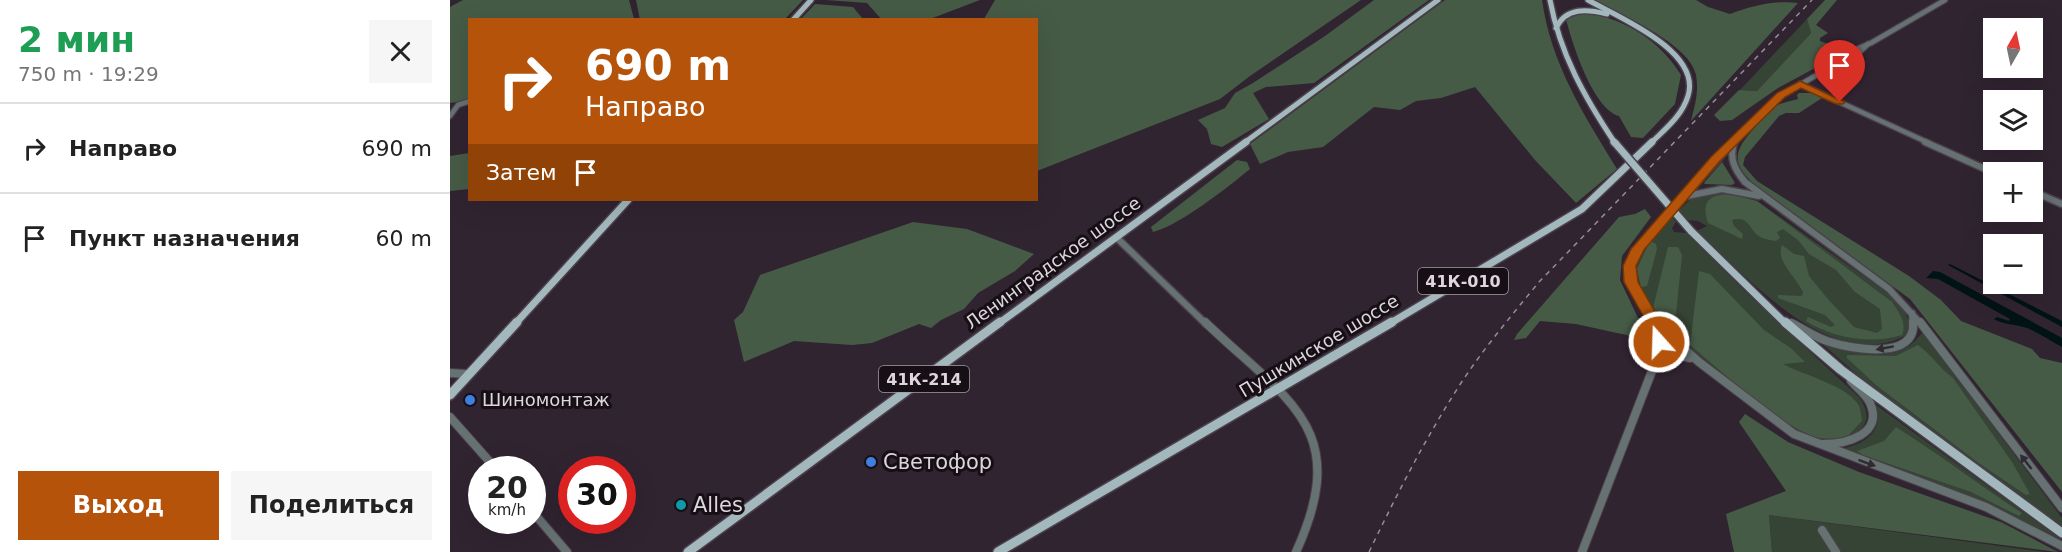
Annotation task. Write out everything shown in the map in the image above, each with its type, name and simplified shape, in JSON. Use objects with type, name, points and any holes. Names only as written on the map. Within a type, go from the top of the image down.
[{"type":"main road","points":[[795,18],[810,0]]},
{"type":"main road","name":"Ленинградское шоссе","points":[[687,552],[1438,0]]},
{"type":"main road","points":[[1550,0],[1555,28],[1568,63],[1584,95],[1616,144],[1692,231],[1781,319],[1841,370],[2062,533]]},
{"type":"main road","points":[[1588,0],[1623,19]]},
{"type":"main road","points":[[1555,28],[1561,17],[1578,11],[1595,12],[1623,19]]},
{"type":"main road","name":"Пушкинское шоссе","points":[[998,552],[1582,209],[1677,118],[1690,91],[1685,71],[1661,42],[1623,19]]},
{"type":"main road","points":[[450,394],[627,201]]},
{"type":"street","points":[[1817,75],[1839,56],[1868,44],[1945,0]]},
{"type":"street","points":[[1868,44],[1839,68],[1817,75],[1774,100],[1643,242],[1629,266],[1631,282],[1655,324],[1772,420],[1812,443],[1986,507],[2062,546]]},
{"type":"street","points":[[1839,56],[1851,60]]},
{"type":"street","points":[[1829,63],[1839,68]]},
{"type":"street","points":[[1800,84],[1983,168]]},
{"type":"street","points":[[450,116],[458,105],[468,102]]},
{"type":"street","points":[[1736,140],[1731,150],[1732,162],[1744,182],[1889,289],[1911,310],[2062,508]]},
{"type":"street","points":[[1683,197],[1697,192],[1722,189],[1762,197]]},
{"type":"street","points":[[2043,196],[2062,204]]},
{"type":"street","points":[[1117,238],[1276,390],[1303,420],[1314,441],[1319,460],[1317,501],[1296,552]]},
{"type":"street","points":[[1781,319],[1827,341],[1846,347],[1879,350],[1905,343],[1912,338],[1916,330],[1911,310]]},
{"type":"street","points":[[1582,552],[1657,358],[1659,342],[1655,324]]},
{"type":"street","points":[[1657,358],[1672,354],[1682,355],[1699,362]]},
{"type":"street","points":[[1812,443],[1833,445],[1849,442],[1865,434],[1871,424],[1873,413],[1868,400],[1841,370]]},
{"type":"street","points":[[450,373],[467,374]]},
{"type":"street","points":[[450,417],[485,456]]},
{"type":"street","points":[[546,527],[567,552]]},
{"type":"street","points":[[1822,531],[1836,552]]},
{"type":"green space","points":[[463,0],[629,0],[634,18],[468,18],[468,100],[450,103],[450,7]]},
{"type":"green space","points":[[636,0],[803,0],[786,18],[640,18]]},
{"type":"green space","points":[[826,0],[980,0],[933,18],[880,18],[867,3]]},
{"type":"green space","points":[[995,0],[1361,0],[1220,99],[1038,171],[1038,18],[985,18]]},
{"type":"green space","points":[[1374,0],[1429,0],[1314,83],[1266,87],[1253,93],[1269,119],[1222,147],[1211,144],[1207,129],[1198,120],[1225,108],[1235,93],[1325,36]]},
{"type":"green space","points":[[1445,0],[1542,0],[1553,46],[1570,88],[1617,169],[1576,203],[1535,160],[1475,87],[1441,98],[1416,101],[1400,110],[1374,107],[1323,147],[1288,152],[1260,164],[1250,144]]},
{"type":"green space","points":[[1594,0],[1696,0],[1708,7],[1730,14],[1764,4],[1798,3],[1691,121],[1697,87],[1696,75],[1691,63],[1668,41]]},
{"type":"green space","points":[[1825,0],[1837,0],[1816,25],[1828,33],[1820,38],[1820,41],[1847,49],[1829,54],[1815,68],[1778,88],[1732,120],[1720,121],[1714,115],[1739,90],[1757,91],[1811,33],[1807,19]]},
{"type":"green space","points":[[815,4],[853,7],[862,18],[802,18]]},
{"type":"green space","points":[[1588,13],[1616,21],[1653,42],[1681,75],[1675,104],[1643,138],[1631,137],[1619,116],[1610,111],[1592,89],[1585,74],[1566,19],[1575,14]]},
{"type":"green space","points":[[1807,19],[1811,33],[1757,91],[1740,90]]},
{"type":"green space","points":[[1799,93],[1812,93],[1822,98],[1799,113],[1786,113],[1779,116],[1745,157],[1743,165],[1757,181],[1909,276],[1941,300],[1961,321],[2032,349],[2040,358],[2062,363],[2062,492],[1910,299],[1759,189],[1743,172],[1738,158],[1742,144],[1774,107],[1798,99]]},
{"type":"green space","points":[[468,153],[468,189],[450,191],[450,156]]},
{"type":"green space","points":[[1237,160],[1247,162],[1250,169],[1190,214],[1153,232],[1151,227]]},
{"type":"green space","points":[[1722,162],[1735,183],[1732,185],[1705,184],[1704,183]]},
{"type":"green space","points":[[1709,193],[1730,194],[1757,201],[1882,289],[1903,309],[1908,321],[1907,335],[1878,344],[1849,342],[1820,332],[1792,315],[1740,272],[1697,231],[1707,226],[1698,221],[1688,220],[1679,210],[1694,196]]},
{"type":"green space","points":[[1730,194],[1757,201],[1892,302],[1903,322],[1902,335],[1878,339],[1852,338],[1828,332],[1806,321],[1808,317],[1831,327],[1835,325],[1825,315],[1778,298],[1778,295],[1802,296],[1803,292],[1781,257],[1782,245],[1794,254],[1804,256],[1809,276],[1854,327],[1877,333],[1882,329],[1880,309],[1855,292],[1836,270],[1809,254],[1798,240],[1783,229],[1777,232],[1780,238],[1776,241],[1758,236],[1744,220],[1732,220],[1734,226],[1743,234],[1742,239],[1708,223],[1706,204],[1708,201],[1717,196]]},
{"type":"green space","points":[[1645,209],[1651,217],[1622,256],[1620,280],[1648,339],[1647,349],[1639,348],[1627,335],[1576,324],[1540,321],[1526,338],[1514,340],[1619,217],[1635,214]]},
{"type":"green space","points":[[1671,216],[1676,222],[1672,228],[1674,232],[1686,233],[1860,398],[1866,411],[1866,420],[1856,433],[1828,440],[1811,437],[1797,431],[1758,405],[1661,324],[1641,297],[1635,285],[1633,273],[1637,258]]},
{"type":"green space","points":[[913,222],[967,229],[1034,254],[1015,271],[978,293],[964,309],[941,320],[931,328],[919,324],[872,343],[852,345],[794,341],[744,362],[734,320],[743,312],[760,275]]},
{"type":"green space","points":[[1650,241],[1656,244],[1657,249],[1647,286],[1641,287],[1637,269]]},
{"type":"green space","points":[[1668,247],[1678,247],[1682,255],[1675,324],[1670,329],[1653,308]]},
{"type":"green space","points":[[1699,271],[1710,274],[1764,330],[1792,349],[1805,362],[1783,364],[1836,387],[1854,399],[1860,408],[1862,421],[1847,437],[1819,438],[1789,424],[1753,398],[1690,345]]},
{"type":"green space","points":[[1923,332],[2062,518],[2062,526],[1988,474],[1861,378],[1820,342],[1865,353],[1888,354],[1909,346]]},
{"type":"green space","points":[[1918,345],[1953,378],[2012,462],[2030,494],[2026,495],[1980,464],[1876,385],[1847,358],[1847,355],[1896,356]]},
{"type":"green space","points":[[1876,405],[2062,542],[1981,503],[1841,449],[1858,444],[1875,430],[1878,415]]},
{"type":"green space","points":[[1745,414],[1788,442],[1859,472],[2001,522],[2058,552],[1769,515],[1772,552],[1734,552],[1726,514],[1786,491],[1739,422]]},
{"type":"green space","points":[[1896,427],[2022,513],[2019,516],[1971,492],[1857,451],[1884,441]]},
{"type":"green space","points":[[1769,515],[2045,552],[1772,552]]},
{"type":"shaded area","points":[[1948,265],[1983,281],[1983,284]]},
{"type":"shaded area","points":[[1933,271],[1940,272],[2062,338],[2062,347],[2027,328],[1994,319],[1997,317],[2009,321],[2010,319],[1938,279],[1926,278]]},
{"type":"shaded area","points":[[2001,294],[2009,294],[2062,321],[2062,327]]},
{"type":"railway","points":[[1369,552],[1412,466],[1448,403],[1509,319],[1539,282],[1812,0]]},
{"type":"place","name":"Шиномонтаж","points":[[470,400]]},
{"type":"place","name":"Светофор","points":[[871,462]]},
{"type":"place","name":"Alles","points":[[681,505]]},
{"type":"route","points":[[1659,342],[1655,324],[1631,282],[1629,266],[1638,249],[1715,160],[1774,100],[1800,84],[1840,102]]}]
